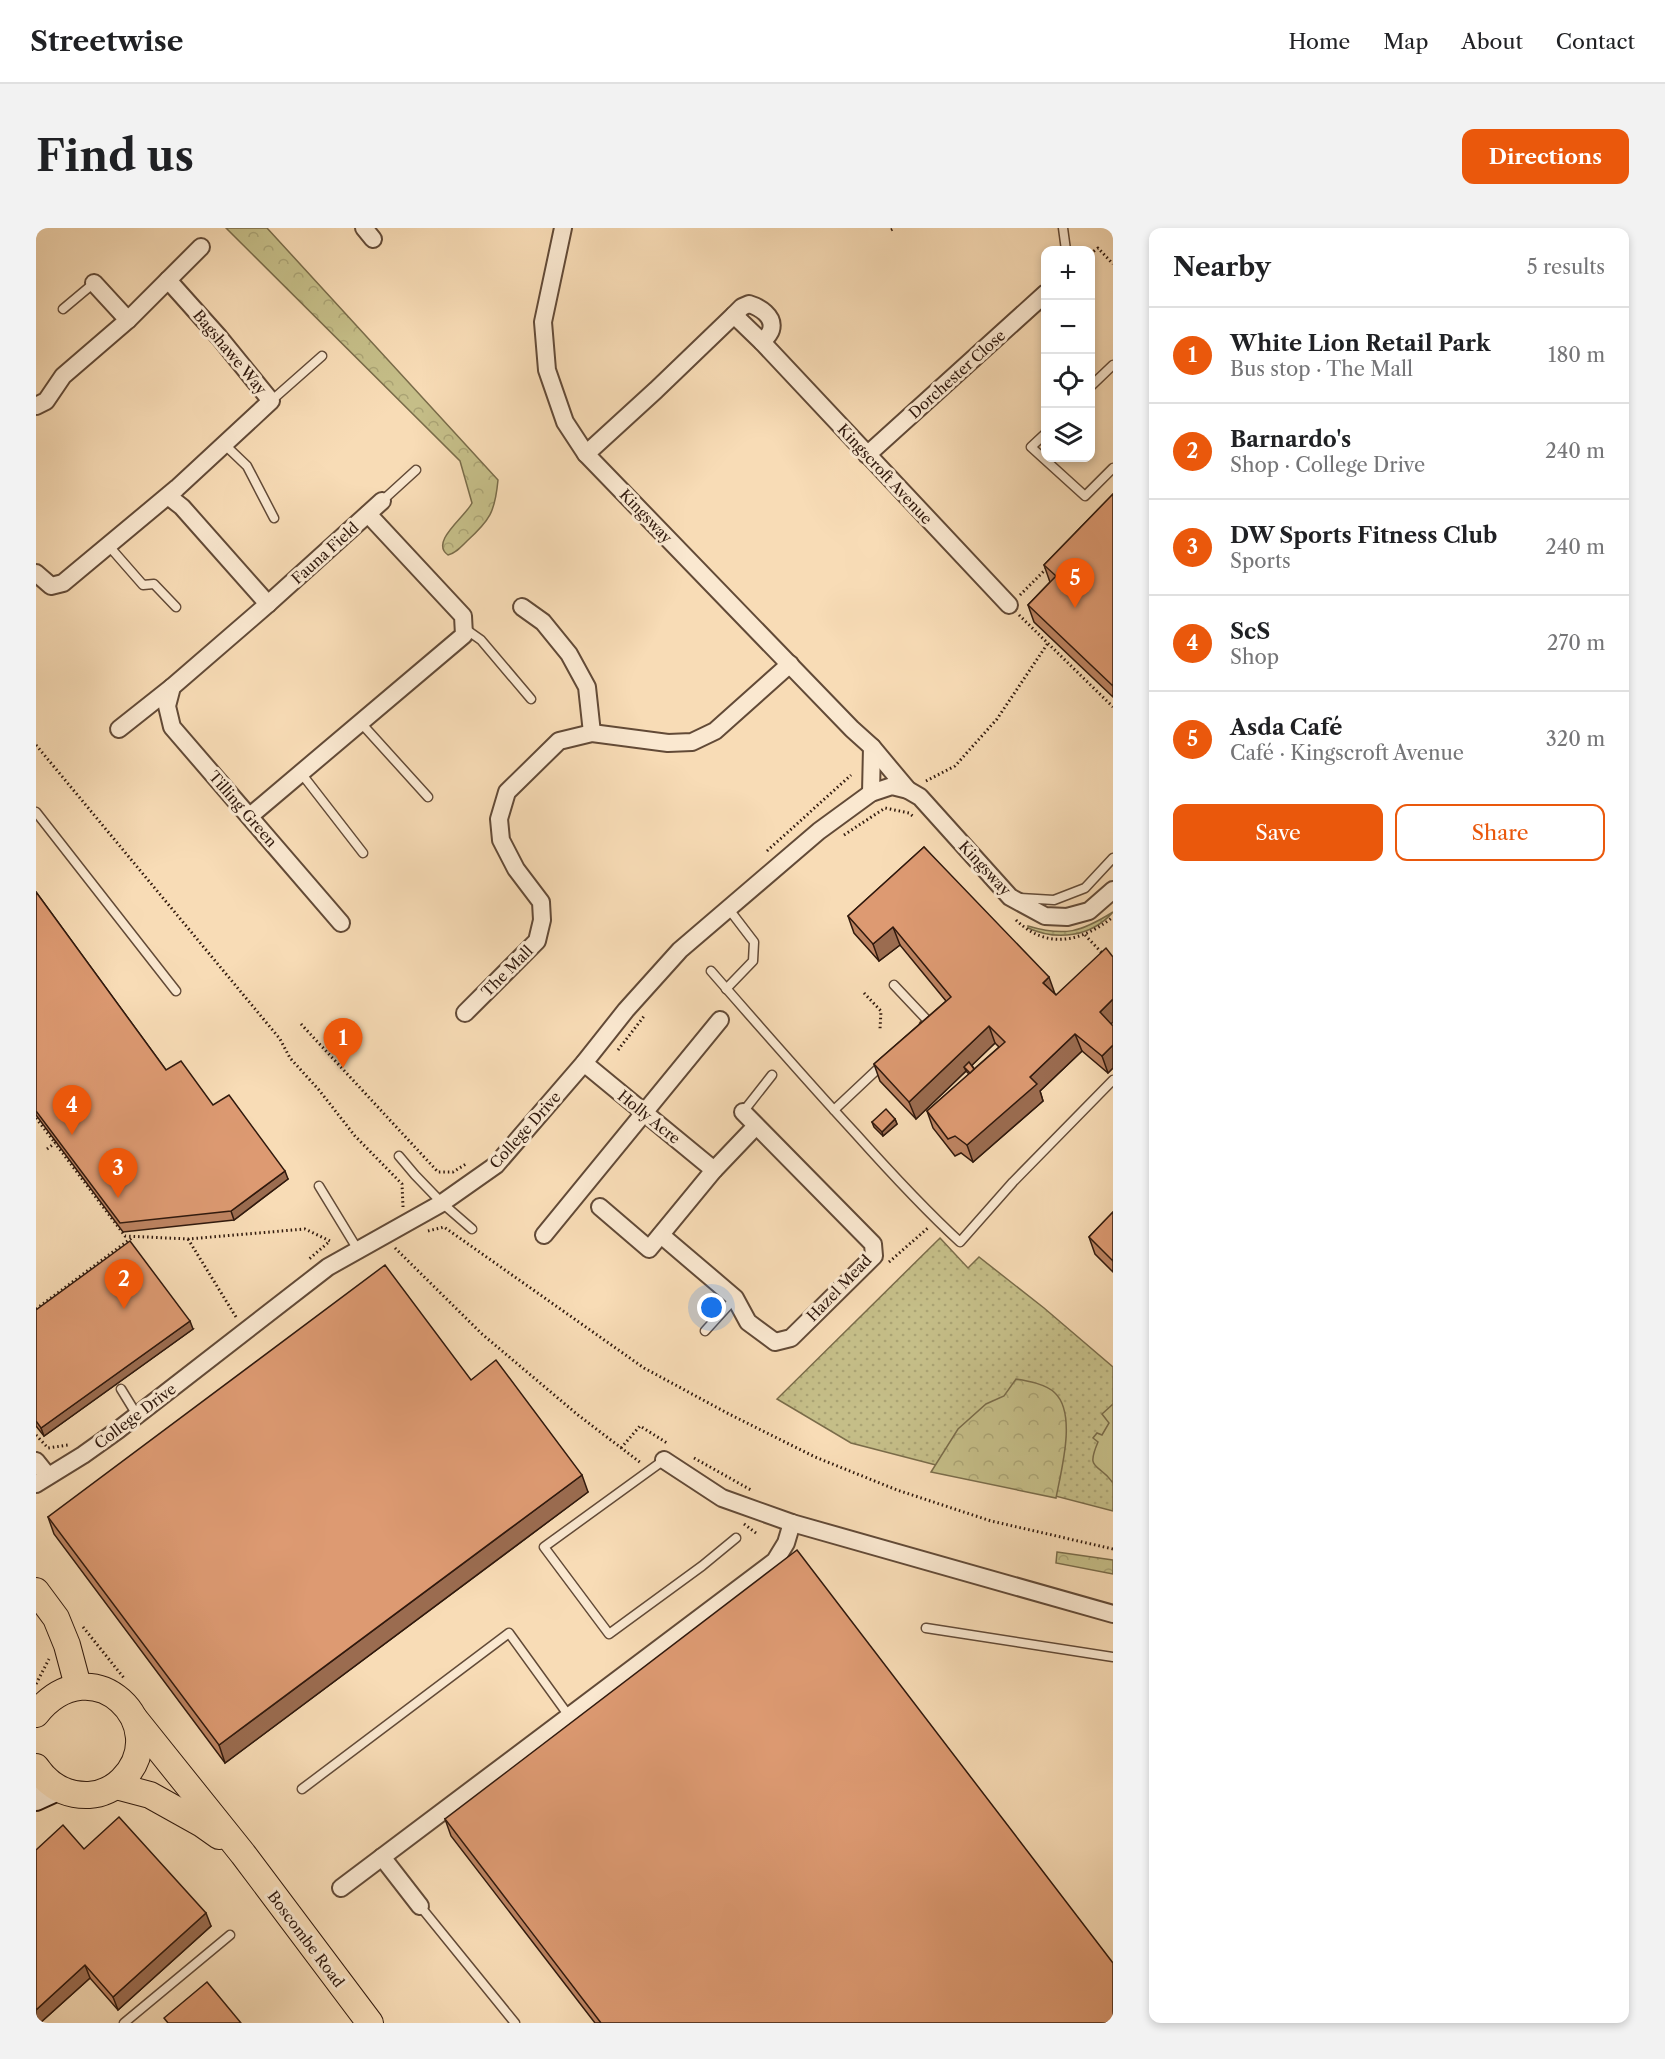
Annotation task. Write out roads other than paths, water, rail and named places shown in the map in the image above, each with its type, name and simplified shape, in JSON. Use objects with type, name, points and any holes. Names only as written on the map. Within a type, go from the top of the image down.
[{"type":"main road","points":[[36,1591],[56,1618],[68,1645],[78,1686],[61,1691],[47,1701],[36,1714]]},
{"type":"main road","name":"Boscombe Road","points":[[78,1686],[95,1687],[111,1693],[125,1704],[243,1854],[370,2023]]},
{"type":"main road","points":[[36,1767],[44,1779],[47,1794],[97,1795],[116,1786],[129,1773],[137,1756],[139,1737],[134,1718]]},
{"type":"main road","name":"Boscombe Road","points":[[116,1786],[150,1795],[202,1824],[243,1854]]},
{"type":"street","name":"Kingsway","points":[[563,228],[543,322],[547,370],[565,422],[586,454],[852,729],[914,786],[920,798],[1010,897],[1045,916],[1067,917],[1089,911],[1113,890]]},
{"type":"street","points":[[36,406],[46,401],[63,376],[128,320],[201,247]]},
{"type":"street","name":"Bagshawe Way","points":[[36,573],[51,586],[63,583],[168,496],[271,401],[219,337],[168,280]]},
{"type":"street","points":[[93,283],[128,320]]},
{"type":"street","name":"Dorchester Close","points":[[867,455],[1041,298]]},
{"type":"street","points":[[586,454],[742,307],[749,304],[760,308],[771,323],[771,331],[762,342]]},
{"type":"street","name":"Kingscroft Avenue","points":[[734,315],[1010,605]]},
{"type":"street","points":[[119,729],[172,687],[268,604],[182,507],[168,496]]},
{"type":"street","name":"Fauna Field","points":[[268,604],[382,501]]},
{"type":"street","points":[[250,816],[464,635],[463,616],[368,514]]},
{"type":"street","points":[[522,607],[543,622],[573,662],[587,687],[592,733]]},
{"type":"street","name":"The Mall","points":[[465,1013],[537,941],[542,920],[541,902],[516,869],[501,840],[499,819],[507,792],[559,741],[592,733],[668,743],[692,742],[715,731],[790,664]]},
{"type":"street","name":"Tilling Green","points":[[172,687],[167,706],[172,727],[341,923]]},
{"type":"street","points":[[871,793],[872,747]]},
{"type":"street","name":"College Drive","points":[[42,1480],[83,1455],[137,1415],[328,1268],[442,1203],[496,1165],[584,1063],[626,1010],[680,950],[819,831],[871,793],[892,786],[914,786]]},
{"type":"street","points":[[544,1235],[720,1020]]},
{"type":"street","name":"Holly Acre","points":[[584,1063],[714,1170]]},
{"type":"street","name":"Hazel Mead","points":[[661,1235],[735,1298],[748,1322],[775,1342],[791,1338],[873,1256],[873,1244],[742,1112]]},
{"type":"street","points":[[600,1207],[649,1249],[714,1170],[756,1126]]},
{"type":"street","points":[[667,1452],[722,1498],[792,1523],[1113,1614]]},
{"type":"street","points":[[36,1461],[42,1480]]},
{"type":"street","points":[[341,1888],[775,1561],[786,1543],[792,1523]]},
{"type":"street","points":[[382,1857],[420,1906]]},
{"type":"lane","points":[[1063,228],[1065,246]]},
{"type":"lane","points":[[63,309],[93,283]]},
{"type":"lane","points":[[271,401],[322,356]]},
{"type":"lane","points":[[1095,382],[1113,365]]},
{"type":"lane","points":[[1041,438],[1031,447],[1041,456]]},
{"type":"lane","points":[[224,444],[247,466],[274,518]]},
{"type":"lane","points":[[1048,462],[1085,496],[1113,468]]},
{"type":"lane","points":[[382,501],[416,470]]},
{"type":"lane","points":[[108,545],[143,585],[154,585],[176,607]]},
{"type":"lane","points":[[464,627],[481,640],[531,699]]},
{"type":"lane","points":[[360,723],[428,797]]},
{"type":"lane","points":[[301,773],[363,854]]},
{"type":"lane","points":[[36,812],[176,991]]},
{"type":"lane","points":[[1010,897],[1054,900],[1085,888],[1113,858]]},
{"type":"lane","points":[[726,989],[753,961],[754,942],[729,908]]},
{"type":"lane","points":[[711,971],[834,1110],[936,1220],[960,1242],[1013,1182],[1113,1080]]},
{"type":"lane","points":[[894,985],[928,1021],[920,1029]]},
{"type":"lane","points":[[834,1110],[889,1058]]},
{"type":"lane","points":[[742,1112],[772,1075]]},
{"type":"lane","points":[[399,1156],[442,1203],[472,1229]]},
{"type":"lane","points":[[319,1186],[358,1250]]},
{"type":"lane","points":[[705,1331],[735,1298]]},
{"type":"lane","points":[[121,1389],[137,1415]]},
{"type":"lane","points":[[667,1452],[544,1547],[609,1634],[702,1566],[736,1538]]},
{"type":"lane","points":[[926,1628],[1113,1657]]},
{"type":"lane","points":[[302,1789],[509,1633],[570,1716]]},
{"type":"lane","points":[[420,1906],[515,2023]]},
{"type":"lane","points":[[124,2023],[230,1935]]},
{"type":"place","name":"Asda Café","points":[[1075,608]]},
{"type":"place","name":"White Lion Retail Park","points":[[343,1068]]},
{"type":"place","name":"ScS","points":[[72,1135]]},
{"type":"place","name":"DW Sports Fitness Club","points":[[118,1198]]},
{"type":"place","name":"Barnardo's","points":[[124,1309]]}]
